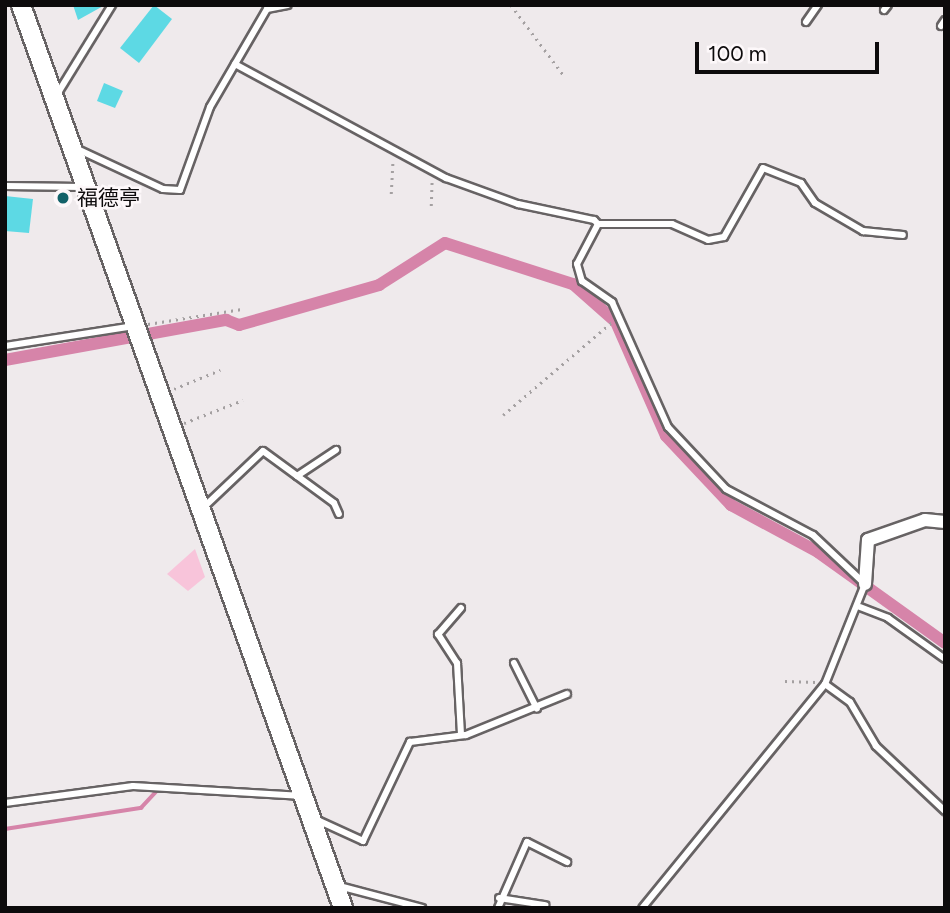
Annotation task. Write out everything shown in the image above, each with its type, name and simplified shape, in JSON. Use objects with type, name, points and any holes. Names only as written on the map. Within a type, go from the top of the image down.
[{"type":"main road","points":[[21,5],[88,187],[134,326],[315,819],[343,908]]},
{"type":"street","points":[[865,584],[868,540],[925,520],[945,522]]},
{"type":"lane","points":[[54,98],[112,5]]},
{"type":"lane","points":[[73,148],[163,190],[180,190],[210,107],[267,9],[288,5]]},
{"type":"lane","points":[[806,22],[818,5]]},
{"type":"lane","points":[[235,64],[394,155],[518,204],[598,224],[672,224],[708,240],[724,237],[763,168],[801,183],[815,203],[863,231],[902,235]]},
{"type":"lane","points":[[5,186],[88,187]]},
{"type":"lane","points":[[598,224],[576,264],[582,281],[612,302],[668,427],[726,489],[813,535],[865,584],[860,607],[825,684],[642,908]]},
{"type":"lane","points":[[5,346],[134,326]]},
{"type":"lane","points":[[297,476],[336,450]]},
{"type":"lane","points":[[202,509],[263,451],[297,476],[339,514]]},
{"type":"lane","points":[[860,607],[888,618],[945,659]]},
{"type":"lane","points":[[461,608],[438,634],[457,663],[461,735]]},
{"type":"lane","points":[[514,663],[537,709]]},
{"type":"lane","points":[[825,684],[850,702],[876,746],[945,811]]},
{"type":"lane","points":[[315,819],[363,841],[411,742],[461,735],[537,709],[567,694]]},
{"type":"lane","points":[[5,803],[133,786],[307,798]]},
{"type":"lane","points":[[498,908],[499,898],[527,842],[567,862]]},
{"type":"lane","points":[[337,885],[422,908]]},
{"type":"lane","points":[[499,898],[545,905]]},
{"type":"path","points":[[511,5],[565,77]]},
{"type":"path","points":[[391,194],[394,155]]},
{"type":"path","points":[[431,206],[433,172]]},
{"type":"path","points":[[134,326],[242,309]]},
{"type":"path","points":[[503,415],[619,316]]},
{"type":"path","points":[[160,395],[220,370]]},
{"type":"path","points":[[172,427],[243,400]]},
{"type":"path","points":[[785,681],[825,684]]},
{"type":"shaded area","points":[[195,549],[205,577],[188,591],[167,574]]},
{"type":"building","points":[[73,5],[105,5],[78,20]]},
{"type":"building","points":[[154,5],[172,19],[139,63],[120,48]]},
{"type":"building","points":[[104,83],[123,91],[115,108],[97,101]]},
{"type":"building","points":[[5,196],[33,199],[29,233],[5,231]]},
{"type":"waterway","points":[[5,360],[226,320],[239,325],[379,285],[445,243],[573,284],[616,322],[666,436],[731,505],[818,552],[945,643]]},
{"type":"waterway","points":[[5,829],[141,808],[157,791]]},
{"type":"place","name":"福德亭","points":[[63,198]]}]
